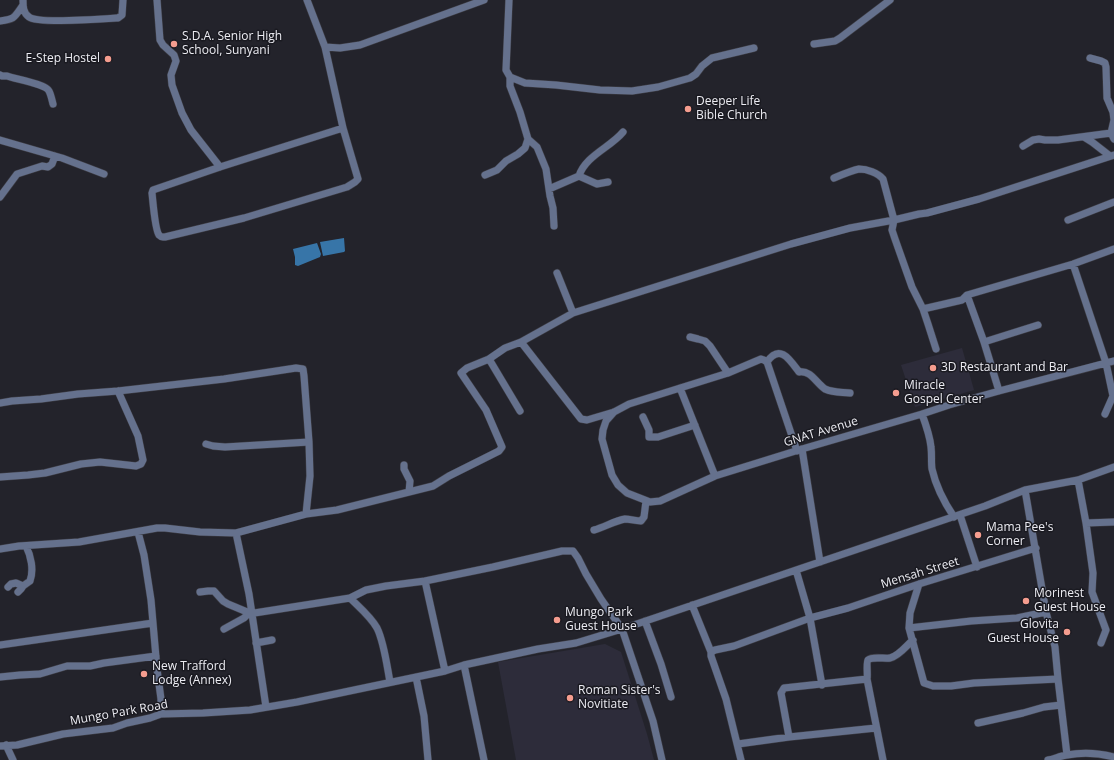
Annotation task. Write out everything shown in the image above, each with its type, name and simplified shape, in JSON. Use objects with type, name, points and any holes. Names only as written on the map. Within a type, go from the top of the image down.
[{"type":"street","points":[[23,3],[24,12],[29,18],[37,20],[89,20],[118,18],[122,15],[123,0]]},
{"type":"street","points":[[157,0],[160,40],[163,45],[174,55],[176,61],[171,75],[172,85],[182,113],[191,130],[220,167]]},
{"type":"street","points":[[307,0],[324,47],[343,128],[358,178],[347,188],[244,218],[165,237],[160,236],[156,227],[152,193],[153,190],[343,128]]},
{"type":"street","points":[[324,47],[340,48],[360,45],[484,0]]},
{"type":"street","points":[[509,0],[506,70],[510,77],[510,86],[528,139],[537,147],[546,169],[553,208],[554,226]]},
{"type":"street","points":[[814,44],[840,38],[890,0]]},
{"type":"street","points":[[0,20],[9,20],[15,17],[23,3]]},
{"type":"street","points":[[510,77],[525,83],[600,90],[632,91],[658,87],[690,78],[712,58],[754,48]]},
{"type":"street","points":[[1022,146],[1033,140],[1039,139],[1058,140],[1112,136],[1114,120],[1113,112],[1107,98],[1105,63],[1090,58]]},
{"type":"street","points":[[0,75],[47,88],[53,104]]},
{"type":"street","points":[[579,176],[581,170],[588,162],[618,138],[623,132]]},
{"type":"street","points":[[1084,137],[1112,156]]},
{"type":"street","points":[[485,175],[497,170],[506,161],[518,154],[525,148],[528,139]]},
{"type":"street","points":[[0,140],[55,156],[104,174]]},
{"type":"street","points":[[0,197],[16,174],[42,166],[48,166],[52,164],[55,156]]},
{"type":"street","points":[[0,550],[26,546],[79,542],[157,528],[236,534],[306,514],[337,510],[434,486],[449,476],[499,451],[502,447],[486,410],[461,373],[467,368],[489,359],[505,348],[520,342],[573,314],[791,244],[850,228],[927,213],[979,200],[1112,156]]},
{"type":"street","points":[[834,178],[859,169],[880,175],[894,220],[892,230],[912,287],[923,309],[936,349]]},
{"type":"street","points":[[549,189],[579,176],[597,184],[608,182]]},
{"type":"street","points":[[1068,220],[1114,202]]},
{"type":"street","points":[[923,309],[962,300],[967,295],[1073,264],[1114,249]]},
{"type":"street","points":[[1073,264],[1106,363],[1113,396],[1105,414]]},
{"type":"street","points":[[557,272],[573,314]]},
{"type":"street","points":[[967,295],[984,342],[999,391]]},
{"type":"street","points":[[984,342],[1038,325]]},
{"type":"street","points":[[690,337],[705,341],[728,373]]},
{"type":"street","points":[[520,342],[581,419],[587,420],[614,412],[629,404],[728,373],[761,359],[764,360],[800,450],[820,562]]},
{"type":"street","points":[[766,362],[774,355],[780,353],[783,354],[799,372],[804,371],[825,388],[835,393],[850,393]]},
{"type":"street","points":[[489,359],[520,411]]},
{"type":"street","name":"GNAT Avenue","points":[[646,501],[650,502],[660,500],[715,476],[949,405],[1114,361]]},
{"type":"street","points":[[0,403],[12,400],[41,399],[224,379],[296,368],[303,369],[309,442],[310,476],[306,514]]},
{"type":"street","points":[[680,388],[715,476]]},
{"type":"street","points":[[0,477],[28,476],[81,464],[100,462],[136,466],[140,464],[143,460],[138,436],[118,391]]},
{"type":"street","points":[[594,530],[611,522],[628,519],[633,521],[641,521],[644,517],[646,501],[627,492],[618,485],[612,475],[602,439],[606,421],[614,412]]},
{"type":"street","points":[[922,414],[929,434],[932,468],[936,483],[942,498],[957,516],[977,567]]},
{"type":"street","points":[[643,417],[649,430],[649,437],[658,437],[695,425]]},
{"type":"street","points":[[206,444],[226,447],[309,442]]},
{"type":"street","points":[[404,465],[404,469],[410,481],[409,492]]},
{"type":"street","name":"Mungo Park Road","points":[[3,746],[17,745],[63,734],[113,728],[160,714],[250,710],[297,702],[446,671],[464,665],[538,649],[576,643],[622,629],[957,516],[1025,490],[1078,480],[1114,467]]},
{"type":"street","points":[[1078,480],[1093,573],[1092,592],[1106,630],[1101,642]]},
{"type":"street","points":[[1025,490],[1046,612],[1055,647],[1067,755]]},
{"type":"street","points":[[1086,523],[1114,522]]},
{"type":"street","points":[[138,532],[144,555],[153,623],[161,699],[160,714]]},
{"type":"street","points":[[236,534],[252,614],[266,707]]},
{"type":"street","points":[[18,592],[30,581],[32,569],[30,553],[26,546]]},
{"type":"street","name":"Mensah Street","points":[[711,652],[734,646],[810,618],[848,608],[919,584],[1036,548]]},
{"type":"street","points":[[224,629],[244,618],[248,614],[350,598],[366,590],[379,587],[425,581],[562,551],[573,551],[601,599],[622,629],[651,715],[662,760]]},
{"type":"street","points":[[796,570],[810,618],[822,685]]},
{"type":"street","points":[[425,581],[446,671]]},
{"type":"street","points":[[8,587],[11,584],[16,583],[23,586]]},
{"type":"street","points":[[919,584],[910,613],[909,628],[924,683],[933,686],[1058,679]]},
{"type":"street","points":[[200,592],[208,590],[214,591],[223,601],[252,614]]},
{"type":"street","points":[[350,598],[378,629],[390,682]]},
{"type":"street","points":[[692,605],[711,652],[711,656],[726,698],[741,760]]},
{"type":"street","points":[[909,628],[970,621],[1018,618],[1046,612]]},
{"type":"street","points":[[644,621],[661,664],[671,698]]},
{"type":"street","points":[[0,645],[153,623]]},
{"type":"street","points":[[256,643],[272,640]]},
{"type":"street","points":[[883,760],[867,679],[867,662],[875,658],[890,658],[895,656],[913,640]]},
{"type":"street","points":[[0,677],[40,674],[67,666],[90,666],[156,656]]},
{"type":"street","points":[[464,665],[484,760]]},
{"type":"street","points":[[416,677],[424,716],[428,760]]},
{"type":"street","points":[[789,737],[781,693],[784,688],[867,679]]},
{"type":"street","points":[[978,722],[1024,713],[1044,707],[1061,705]]},
{"type":"street","points":[[738,744],[876,728]]},
{"type":"street","points":[[3,746],[13,760]]},
{"type":"street","points":[[1048,760],[1067,755],[1102,754],[1114,757]]},
{"type":"shaded area","points":[[962,348],[974,390],[915,407],[901,365]]},
{"type":"shaded area","name":"Roman Sister's Novitiate","points":[[605,644],[621,652],[654,760],[516,760],[498,662]]},
{"type":"water","points":[[344,238],[344,252],[323,256],[320,242]]},
{"type":"water","points":[[317,243],[321,254],[320,257],[298,266],[295,265],[293,249]]},
{"type":"place","name":"S.D.A. Senior High School, Sunyani","points":[[174,44]]},
{"type":"place","name":"E-Step Hostel","points":[[108,59]]},
{"type":"place","name":"Deeper Life Bible Church","points":[[688,109]]},
{"type":"place","name":"3D Restaurant and Bar","points":[[933,368]]},
{"type":"place","name":"Miracle Gospel Center","points":[[896,393]]},
{"type":"place","name":"Mama Pee's Corner","points":[[978,535]]},
{"type":"place","name":"Morinest Guest House","points":[[1026,601]]},
{"type":"place","name":"Mungo Park Guest House","points":[[557,620]]},
{"type":"place","name":"Glovita Guest House","points":[[1067,632]]},
{"type":"place","name":"New Trafford Lodge (Annex)","points":[[144,674]]},
{"type":"place","name":"Roman Sister's Novitiate","points":[[570,698]]}]
